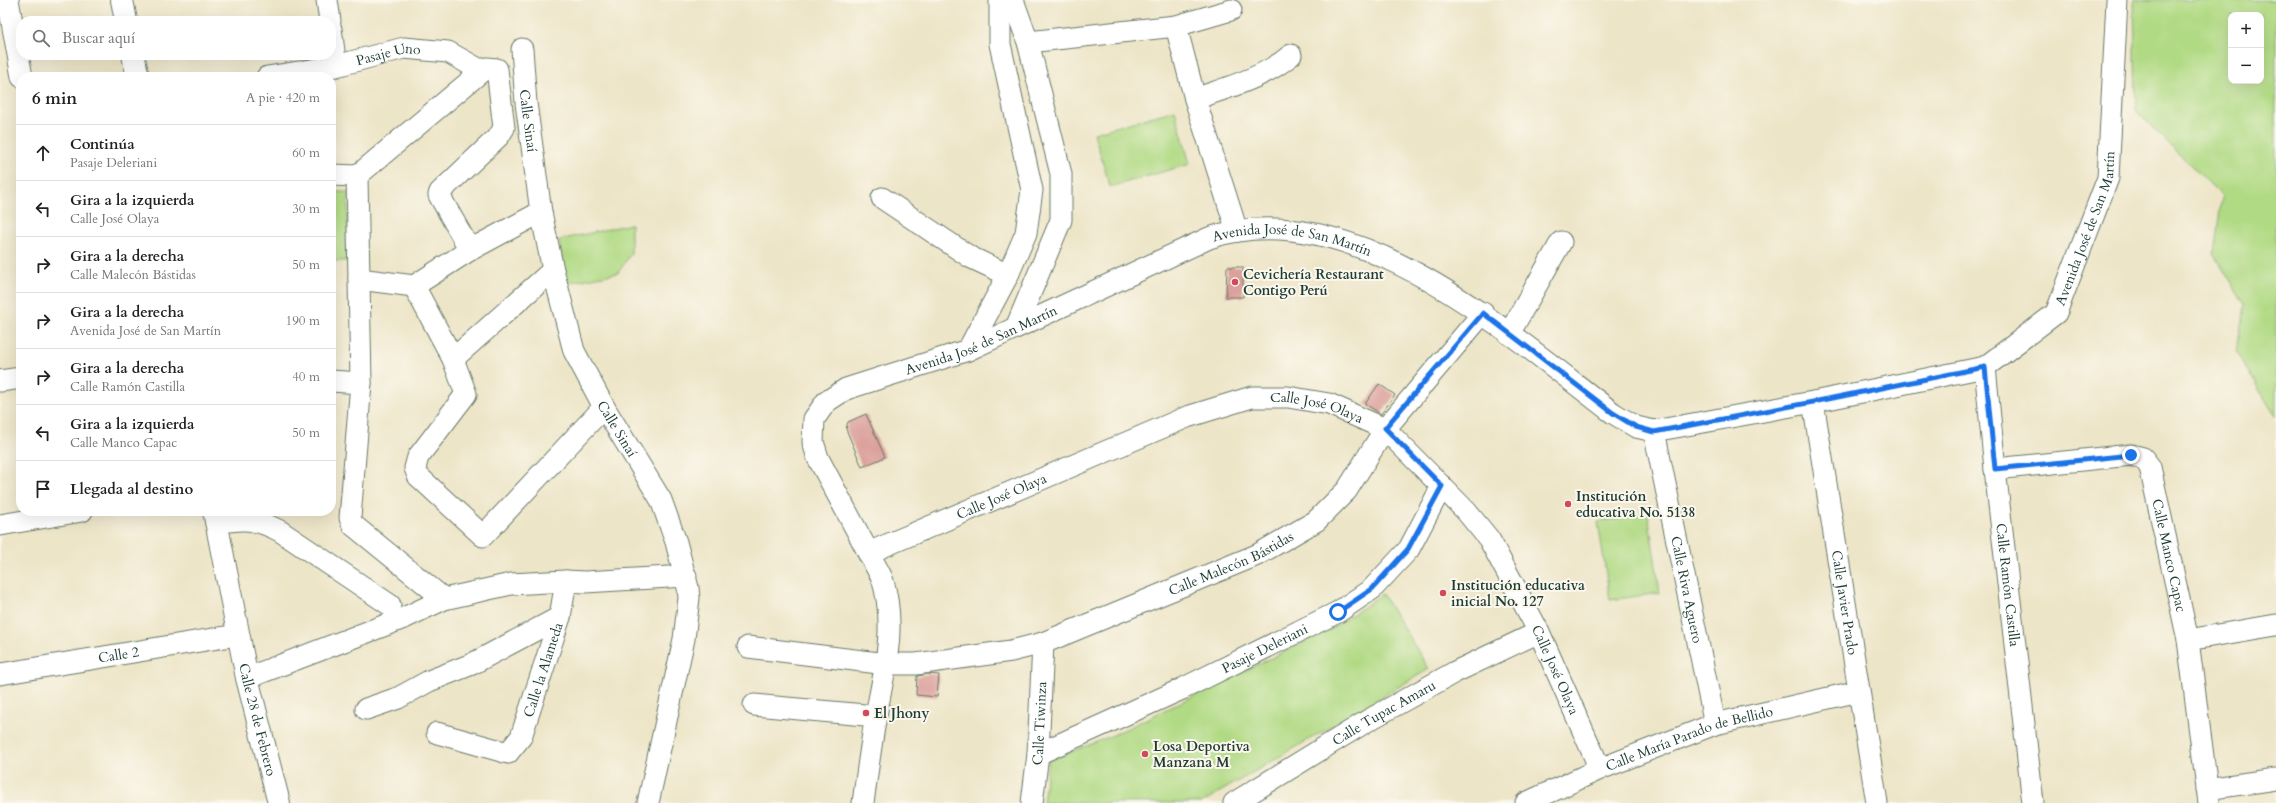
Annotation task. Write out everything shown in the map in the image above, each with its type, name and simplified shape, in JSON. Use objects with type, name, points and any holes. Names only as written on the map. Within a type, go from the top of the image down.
[{"type":"street","points":[[8,0],[16,44]]},
{"type":"street","points":[[122,0],[125,16]]},
{"type":"street","points":[[327,0],[329,16]]},
{"type":"street","points":[[968,350],[1008,275],[1026,233],[1032,190],[1000,44],[1000,0]]},
{"type":"street","points":[[1013,0],[1028,42],[1061,174],[1061,220],[1017,326]]},
{"type":"street","name":"Avenida José de San Martín","points":[[863,803],[876,716],[887,664],[891,622],[890,608],[882,578],[818,458],[813,442],[814,419],[826,402],[846,389],[968,350],[1192,244],[1226,232],[1255,228],[1296,231],[1346,243],[1419,273],[1483,313],[1613,413],[1636,427],[1654,432],[1813,402],[1985,367],[2056,313],[2108,178],[2117,0]]},
{"type":"street","points":[[1028,42],[1176,26],[1231,10]]},
{"type":"street","points":[[1176,26],[1195,99],[1237,231]]},
{"type":"street","name":"Pasaje Uno","points":[[298,72],[336,66],[404,48],[448,52],[482,71],[487,68],[497,70],[504,128],[499,136],[440,192],[439,196],[470,250]]},
{"type":"street","name":"Calle Sinaí","points":[[522,49],[526,103],[541,212],[553,270],[574,351],[604,407],[661,500],[686,576],[689,598],[684,639],[648,803]]},
{"type":"street","points":[[1195,99],[1245,82],[1277,67],[1291,55]]},
{"type":"street","points":[[19,60],[21,72]]},
{"type":"street","points":[[134,60],[137,72]]},
{"type":"street","points":[[335,60],[336,66]]},
{"type":"street","points":[[336,175],[357,176],[482,71]]},
{"type":"street","points":[[357,176],[361,383],[351,522],[444,599]]},
{"type":"street","points":[[882,198],[970,256],[1008,275]]},
{"type":"street","points":[[359,279],[414,286],[470,250],[541,212]]},
{"type":"street","points":[[1509,334],[1562,242]]},
{"type":"street","points":[[453,359],[553,270]]},
{"type":"street","points":[[414,286],[453,359],[466,390],[465,397],[418,457],[415,468],[418,476],[483,536],[604,407]]},
{"type":"street","name":"Calle Malecón Bástidas","points":[[748,647],[887,664],[916,664],[995,653],[1043,643],[1257,555],[1316,521],[1343,495],[1385,428],[1483,313]]},
{"type":"street","name":"Calle Ramón Castilla","points":[[1985,367],[1995,469],[2033,803]]},
{"type":"street","points":[[0,381],[16,379]]},
{"type":"street","points":[[336,381],[361,383]]},
{"type":"street","name":"Calle José Olaya","points":[[868,553],[1187,417],[1252,397],[1288,397],[1330,404],[1385,428],[1466,511],[1489,539],[1539,632],[1600,769]]},
{"type":"street","name":"Calle Javier Prado","points":[[1813,402],[1877,803]]},
{"type":"street","name":"Calle Riva Aguero","points":[[1654,432],[1715,724]]},
{"type":"street","name":"Calle Manco Capac","points":[[1995,469],[2131,455],[2143,458],[2150,467],[2188,640],[2208,796]]},
{"type":"street","name":"Pasaje Deleriani","points":[[1038,754],[1182,689],[1338,612],[1372,589],[1408,549],[1442,486]]},
{"type":"street","points":[[0,525],[53,516]]},
{"type":"street","points":[[215,517],[233,516]]},
{"type":"street","points":[[253,516],[280,531],[390,605]]},
{"type":"street","name":"Calle 28 de Febrero","points":[[215,517],[237,635],[279,803]]},
{"type":"street","points":[[247,678],[404,618],[444,599],[511,584],[566,581],[585,582],[686,576]]},
{"type":"street","name":"Calle la Alameda","points":[[437,734],[508,753],[521,737],[560,617],[566,581]]},
{"type":"street","points":[[366,709],[398,698],[429,681],[472,664],[560,617]]},
{"type":"street","points":[[2188,640],[2276,625]]},
{"type":"street","name":"Calle Tupac Amaru","points":[[1234,803],[1387,710],[1455,672],[1539,632]]},
{"type":"street","name":"Calle 2","points":[[0,674],[237,635]]},
{"type":"street","name":"Calle Tiwinza","points":[[1032,803],[1038,754],[1043,643]]},
{"type":"street","name":"Calle María Parado de Bellido","points":[[1526,803],[1600,769],[1715,724],[1859,691]]},
{"type":"street","points":[[754,706],[876,716]]},
{"type":"street","points":[[2208,796],[2276,779]]},
{"type":"green space","points":[[2134,0],[2276,0],[2276,417],[2236,352],[2245,305],[2214,253],[2222,196],[2136,111]]},
{"type":"green space","points":[[1175,110],[1190,164],[1110,187],[1094,133]]},
{"type":"green space","points":[[336,192],[348,192],[347,261],[336,261]]},
{"type":"green space","points":[[631,224],[631,253],[618,273],[566,283],[559,240]]},
{"type":"green space","points":[[1648,514],[1660,593],[1610,600],[1598,522]]},
{"type":"green space","points":[[1382,594],[1429,669],[1201,803],[1043,803],[1048,761],[1109,737],[1331,629]]},
{"type":"building","name":"Cevichería Restaurant Contigo Perú","points":[[1227,267],[1243,267],[1243,297],[1226,297]]},
{"type":"building","points":[[1379,384],[1395,395],[1381,414],[1365,404]]},
{"type":"building","points":[[866,414],[885,457],[862,467],[846,429],[848,422]]},
{"type":"building","points":[[928,674],[939,675],[937,697],[916,695],[917,676]]},
{"type":"place","name":"Cevichería Restaurant Contigo Perú","points":[[1235,282]]},
{"type":"place","name":"Institución educativa No. 5138","points":[[1568,504]]},
{"type":"place","name":"Institución educativa inicial No. 127","points":[[1443,593]]},
{"type":"place","name":"El Jhony","points":[[866,713]]},
{"type":"place","name":"Losa Deportiva Manzana M","points":[[1145,754]]},
{"type":"route","points":[[1338,612],[1372,589],[1408,549],[1442,486],[1385,428],[1483,313],[1613,413],[1636,427],[1654,432],[1697,425],[1985,367],[1995,469],[2131,455]]}]
